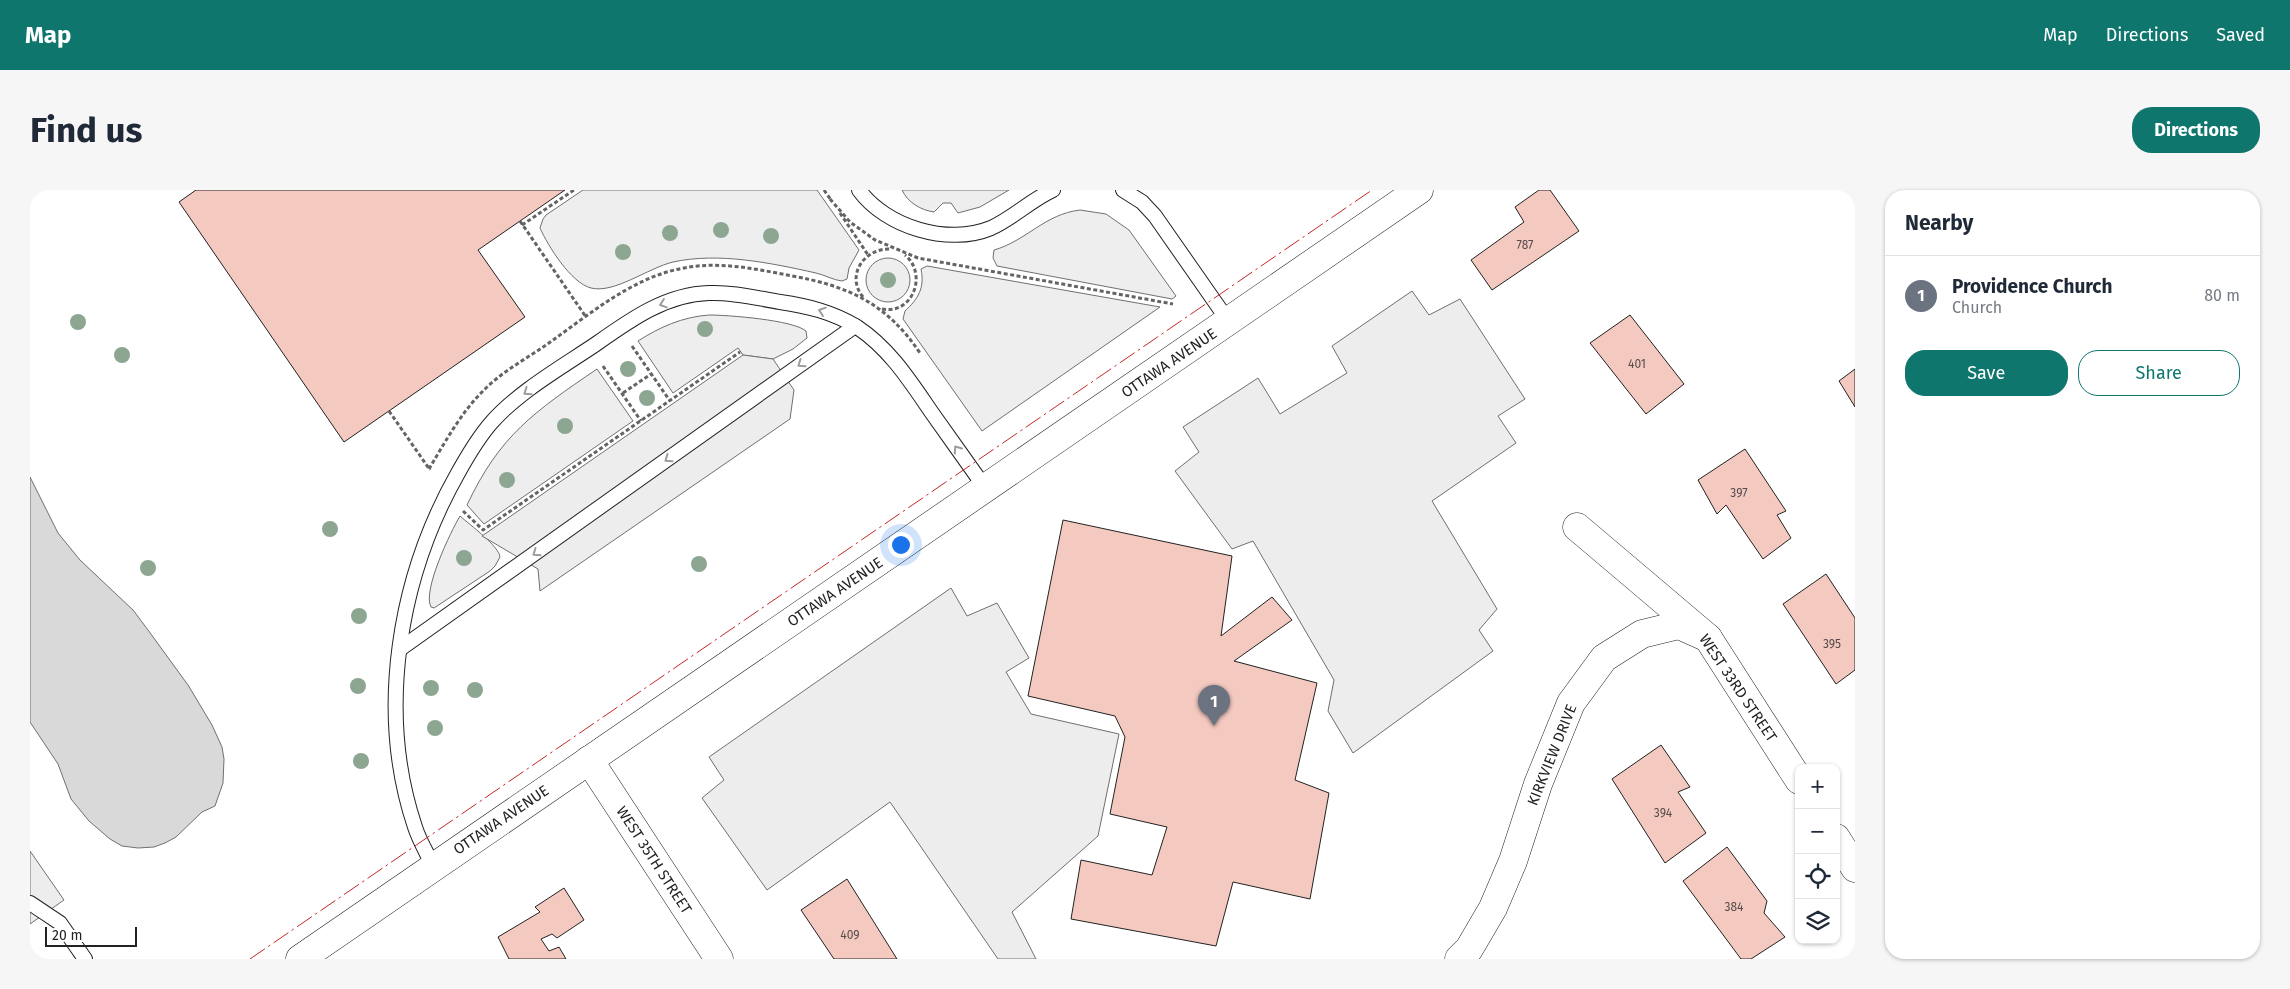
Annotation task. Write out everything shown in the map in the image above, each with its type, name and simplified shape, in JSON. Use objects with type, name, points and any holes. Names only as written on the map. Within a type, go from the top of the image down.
[{"type":"street","name":"OTTAWA AVENUE","points":[[300,959],[1420,190]]},
{"type":"street","name":"WEST 33RD STREET","points":[[1577,527],[1708,638],[1795,774]]},
{"type":"street","name":"KIRKVIEW DRIVE","points":[[1459,959],[1469,949],[1493,908],[1513,861],[1538,784],[1572,703],[1604,658],[1642,634],[1679,625],[1708,638]]},
{"type":"street","name":"WEST 35TH STREET","points":[[589,760],[719,959]]},
{"type":"street","points":[[1840,844],[1855,868]]},
{"type":"lane","points":[[861,191],[884,212],[910,226],[949,235],[977,232],[991,228],[1053,190]]},
{"type":"lane","points":[[1123,190],[1142,202],[1155,216],[1229,322]]},
{"type":"lane","points":[[434,866],[415,827],[402,772],[396,728],[396,685],[400,649],[419,558],[428,533],[452,484],[477,440],[512,403],[629,321],[654,307],[680,298],[707,293],[735,294],[808,307],[855,326],[893,358],[986,489]]},
{"type":"lane","points":[[400,649],[855,326]]},
{"type":"lane","points":[[30,903],[60,923],[85,959]]},
{"type":"path","points":[[574,190],[521,223],[586,317]]},
{"type":"path","points":[[824,190],[868,255]]},
{"type":"path","points":[[830,199],[862,232],[903,254],[933,262],[1173,304]]},
{"type":"path","points":[[863,298],[856,283],[857,272],[861,262],[868,255],[878,250],[893,250]]},
{"type":"path","points":[[881,309],[896,309],[906,304],[913,296],[917,286],[917,275],[914,265],[903,254]]},
{"type":"path","points":[[429,469],[459,422],[485,389],[586,317],[644,280],[667,272],[698,265],[738,266],[798,277],[831,285],[863,298],[896,321],[925,360]]},
{"type":"path","points":[[632,346],[670,401]]},
{"type":"path","points":[[463,510],[483,530],[740,352]]},
{"type":"path","points":[[603,365],[641,421]]},
{"type":"path","points":[[622,393],[651,374]]},
{"type":"path","points":[[389,411],[433,475]]},
{"type":"shaded area","points":[[583,190],[817,190],[859,250],[849,268],[847,279],[842,281],[816,273],[763,262],[708,258],[673,262],[620,284],[600,289],[591,288],[583,285],[568,272],[554,254],[540,228],[546,215]]},
{"type":"shaded area","points":[[902,190],[1009,190],[980,207],[958,213],[951,203],[943,203],[934,212],[924,210],[911,202]]},
{"type":"shaded area","points":[[1080,210],[1106,214],[1129,230],[1176,296],[1172,299],[997,266],[993,258],[994,250],[1016,241],[1056,217]]},
{"type":"shaded area","points":[[888,258],[900,262],[906,268],[910,280],[906,292],[900,298],[888,302],[876,298],[870,292],[866,280],[870,268],[876,262]]},
{"type":"shaded area","points":[[927,266],[1160,307],[982,431],[903,319],[905,311],[914,302],[919,293],[922,282],[921,269]]},
{"type":"shaded area","points":[[1412,291],[1429,315],[1460,299],[1525,399],[1498,416],[1516,443],[1432,501],[1497,609],[1479,630],[1493,651],[1353,753],[1328,711],[1334,680],[1253,541],[1232,549],[1175,471],[1199,452],[1183,427],[1258,378],[1280,414],[1347,373],[1332,346]]},
{"type":"shaded area","points":[[709,315],[745,317],[788,324],[806,331],[807,338],[793,349],[773,359],[743,355],[738,348],[673,393],[638,341],[672,323]]},
{"type":"shaded area","points":[[743,355],[773,359],[794,390],[790,419],[540,591],[538,569],[482,536]]},
{"type":"shaded area","points":[[597,369],[633,421],[484,524],[467,505],[492,460],[537,412]]},
{"type":"shaded area","points":[[30,477],[58,533],[80,560],[133,610],[188,685],[212,725],[222,747],[224,759],[223,783],[215,806],[202,812],[176,837],[154,847],[122,846],[110,839],[89,821],[71,799],[58,764],[30,722]]},
{"type":"shaded area","points":[[460,516],[495,547],[500,557],[490,571],[434,608],[431,607],[429,599],[430,588],[444,547]]},
{"type":"shaded area","points":[[951,588],[967,616],[997,603],[1029,658],[1006,672],[1031,714],[1119,734],[1098,836],[1012,912],[1036,959],[998,959],[890,802],[767,890],[702,798],[724,780],[709,757]]},
{"type":"shaded area","points":[[30,851],[64,900],[30,924]]},
{"type":"building","points":[[196,190],[565,190],[478,250],[525,317],[344,442],[179,202]]},
{"type":"building","points":[[1539,190],[1550,190],[1579,231],[1492,290],[1471,260],[1524,222],[1515,207]]},
{"type":"building","points":[[1630,315],[1684,384],[1646,414],[1590,343]]},
{"type":"building","points":[[1855,369],[1855,407],[1839,381]]},
{"type":"building","points":[[1745,449],[1786,511],[1777,515],[1791,538],[1763,559],[1726,505],[1717,514],[1698,480]]},
{"type":"building","points":[[1063,520],[1232,556],[1221,636],[1272,597],[1292,620],[1234,661],[1317,683],[1295,780],[1329,793],[1310,899],[1233,882],[1216,946],[1071,919],[1081,860],[1152,875],[1167,827],[1110,814],[1125,737],[1115,716],[1028,696]]},
{"type":"building","points":[[1826,574],[1855,618],[1855,670],[1836,684],[1783,604]]},
{"type":"building","points":[[1661,745],[1690,787],[1678,792],[1706,833],[1665,863],[1612,779]]},
{"type":"building","points":[[1727,847],[1767,901],[1764,913],[1785,937],[1751,959],[1741,959],[1683,881]]},
{"type":"building","points":[[847,879],[897,959],[834,959],[801,910]]},
{"type":"building","points":[[564,888],[584,920],[557,938],[552,934],[541,939],[549,951],[559,947],[566,959],[509,959],[498,937],[540,912],[535,907]]},
{"type":"power","points":[[250,959],[1372,190]]},
{"type":"place","name":"Providence Church","points":[[1214,726]]}]
